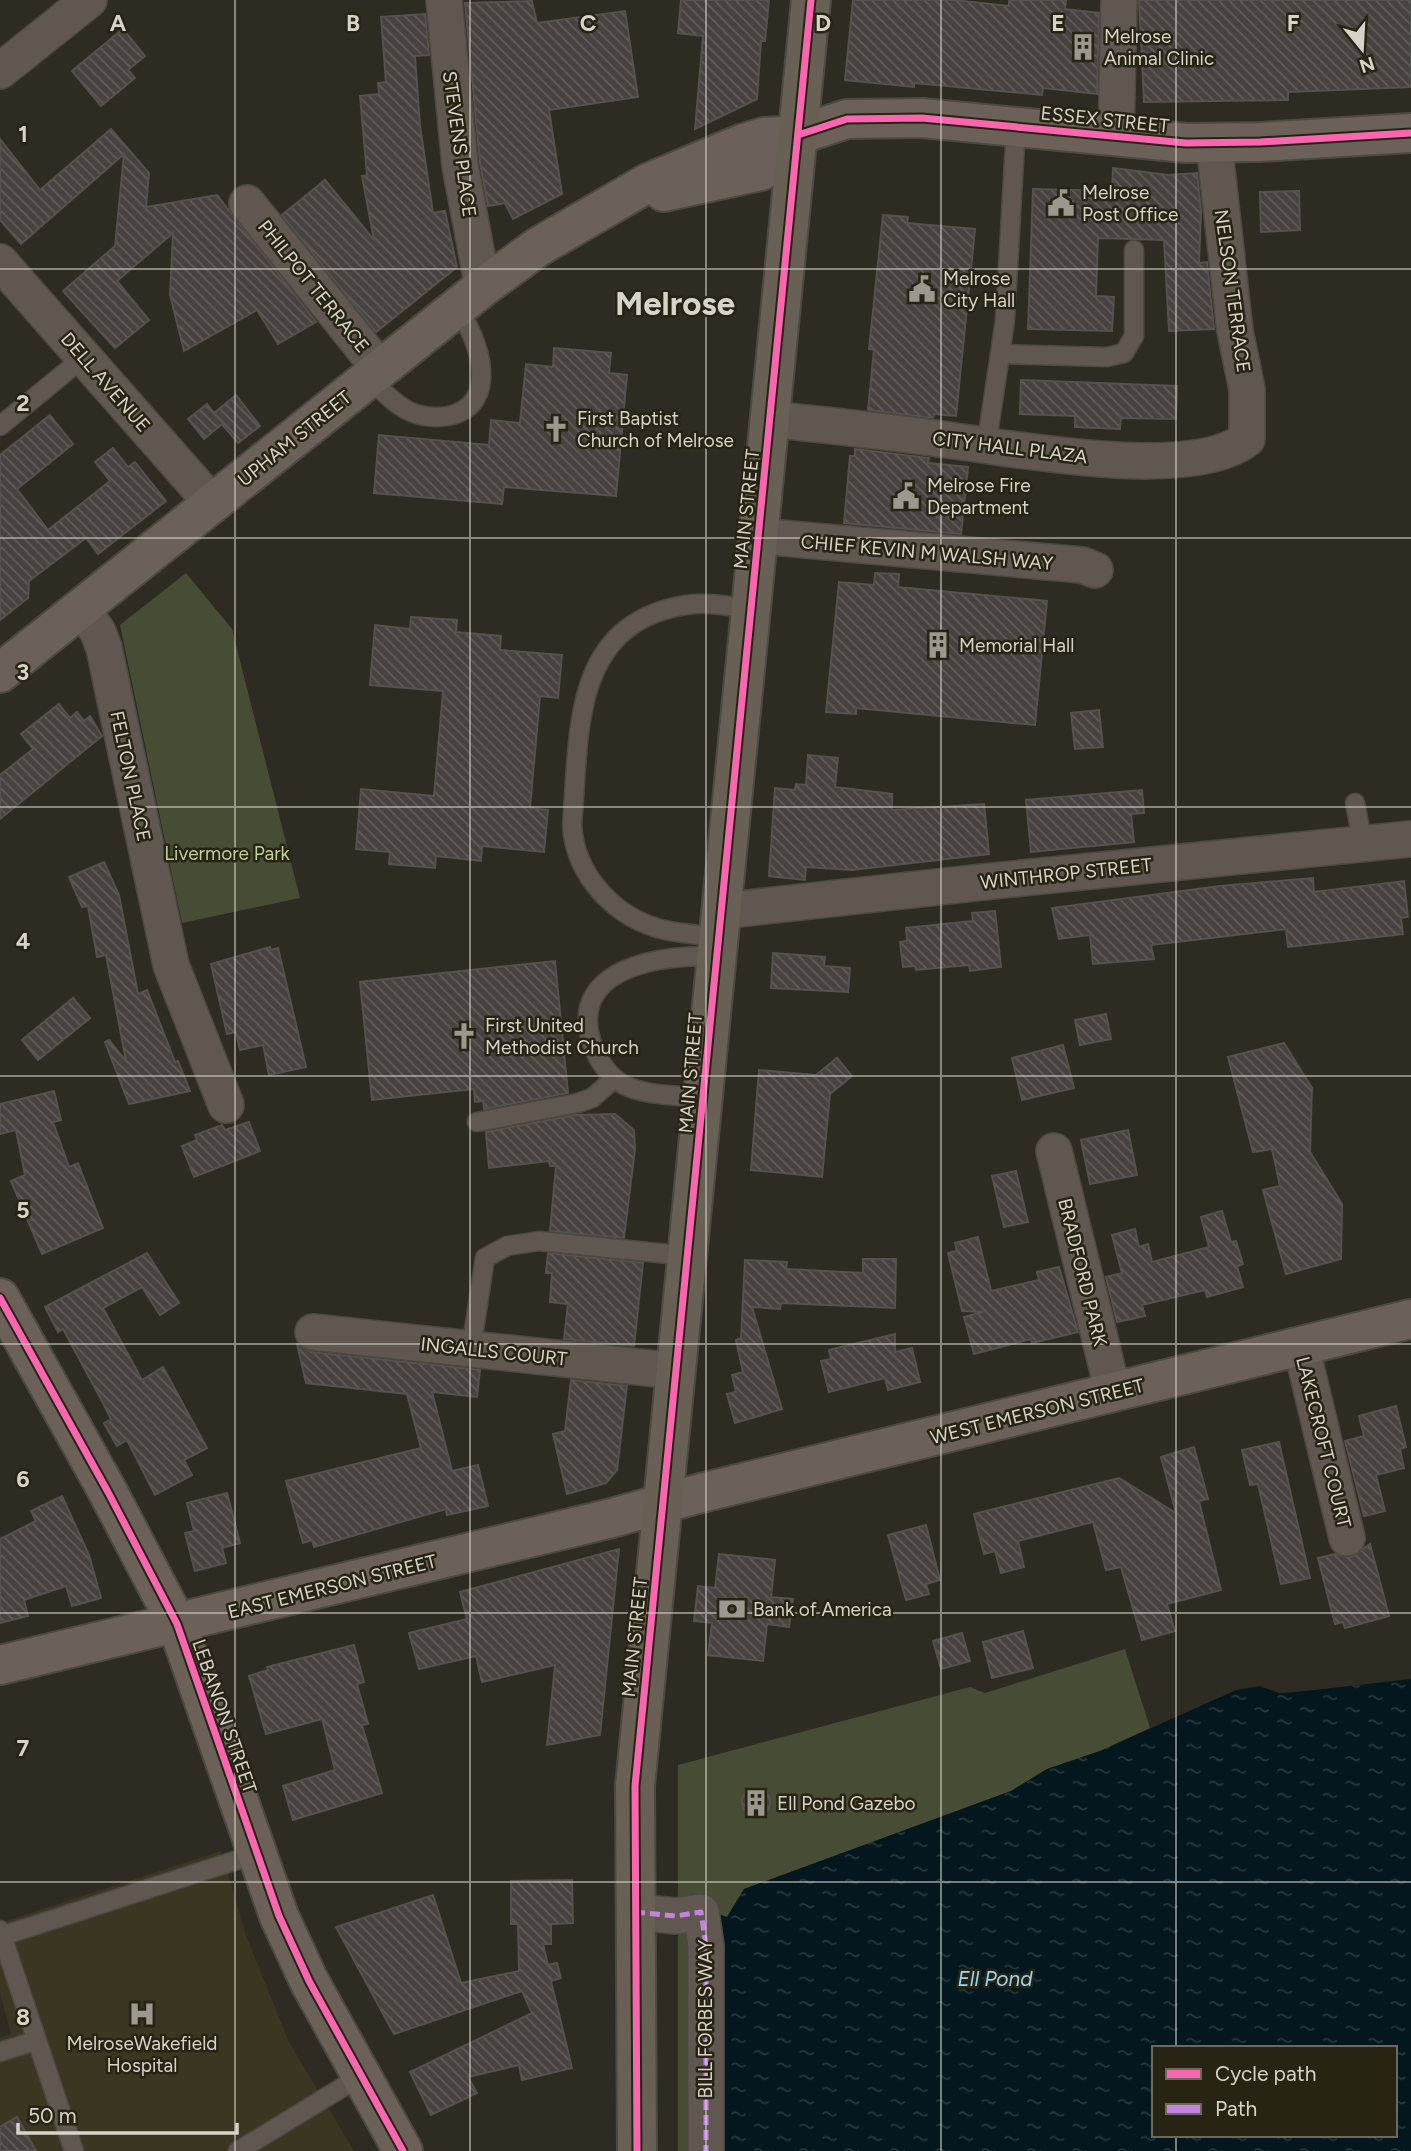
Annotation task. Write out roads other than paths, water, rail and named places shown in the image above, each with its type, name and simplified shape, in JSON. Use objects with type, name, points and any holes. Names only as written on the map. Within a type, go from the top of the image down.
[{"type":"main road","name":"MAIN STREET","points":[[638,2151],[635,1786],[811,0]]},
{"type":"street","points":[[0,71],[89,0]]},
{"type":"street","name":"STEVENS PLACE","points":[[444,0],[470,297]]},
{"type":"street","points":[[1116,137],[1119,0]]},
{"type":"street","name":"ESSEX STREET","points":[[798,135],[846,119],[922,118],[1116,137],[1214,143],[1411,133]]},
{"type":"street","name":"UPHAM STREET","points":[[0,673],[470,297],[538,247],[648,183],[725,150],[764,138],[798,135]]},
{"type":"street","name":"NELSON TERRACE","points":[[1214,143],[1233,318],[1247,389],[1247,439]]},
{"type":"street","name":"PHILPOT TERRACE","points":[[247,203],[374,374]]},
{"type":"street","name":"DELL AVENUE","points":[[0,262],[212,503]]},
{"type":"street","name":"CITY HALL PLAZA","points":[[770,419],[958,441],[986,448],[1079,457],[1175,460],[1226,452],[1247,439]]},
{"type":"street","name":"CHIEF KEVIN M WALSH WAY","points":[[759,536],[1082,565],[1094,570]]},
{"type":"street","name":"FELTON PLACE","points":[[82,609],[98,632],[104,648],[171,965],[226,1105]]},
{"type":"street","name":"WINTHROP STREET","points":[[719,935],[1411,839]]},
{"type":"street","name":"BRADFORD PARK","points":[[1054,1151],[1113,1392]]},
{"type":"street","name":"LEBANON STREET","points":[[0,1298],[108,1492],[177,1624],[256,1854],[296,1954],[403,2151]]},
{"type":"street","name":"WEST EMERSON STREET","points":[[663,1503],[1411,1319]]},
{"type":"street","name":"INGALLS COURT","points":[[313,1332],[676,1371]]},
{"type":"street","name":"LAKECROFT COURT","points":[[1301,1346],[1347,1538]]},
{"type":"street","name":"EAST EMERSON STREET","points":[[0,1665],[612,1518],[663,1503]]},
{"type":"street","name":"BILL FORBES WAY","points":[[635,1912],[676,1916],[701,1912],[706,1946],[706,2151]]},
{"type":"lane","points":[[986,448],[1009,281],[1016,126]]},
{"type":"lane","points":[[1000,354],[1107,357],[1124,353],[1134,337],[1134,250]]},
{"type":"lane","points":[[374,374],[403,408],[418,414],[443,417],[461,412],[471,405],[481,385],[481,360],[473,332],[470,297]]},
{"type":"lane","points":[[0,426],[84,357]]},
{"type":"lane","points":[[719,935],[664,930],[640,921],[608,900],[583,870],[573,844],[572,825],[582,709],[590,676],[599,659],[609,645],[643,618],[695,604],[752,609]]},
{"type":"lane","points":[[1355,803],[1363,845]]},
{"type":"lane","points":[[704,1098],[630,1087],[614,1079],[597,1056],[589,1035],[591,1002],[602,984],[629,968],[671,956],[719,935]]},
{"type":"lane","points":[[477,1122],[585,1101],[614,1079]]},
{"type":"lane","points":[[471,1349],[485,1258],[507,1246],[539,1241],[688,1256]]},
{"type":"lane","points":[[74,2151],[1,1933],[256,1854]]},
{"type":"lane","points":[[0,2052],[35,2041]]},
{"type":"lane","points":[[238,2151],[361,2076]]},
{"type":"water","name":"Ell Pond","points":[[1411,1679],[1411,2151],[712,2151],[722,1932],[710,1926],[712,1912],[727,1917],[744,1889],[1011,1791],[1047,1769],[1100,1751],[1236,1690],[1260,1686],[1279,1693]]},
{"type":"place","name":"Melrose Animal Clinic","points":[[1083,47]]},
{"type":"place","name":"Melrose Post Office","points":[[1061,203]]},
{"type":"place","name":"Melrose City Hall","points":[[922,289]]},
{"type":"place","name":"First Baptist Church of Melrose","points":[[556,429]]},
{"type":"place","name":"Melrose Fire Department","points":[[906,496]]},
{"type":"place","name":"Memorial Hall","points":[[938,645]]},
{"type":"place","name":"First United Methodist Church","points":[[464,1036]]},
{"type":"place","name":"Bank of America","points":[[732,1609]]},
{"type":"place","name":"Ell Pond Gazebo","points":[[756,1803]]},
{"type":"place","name":"MelroseWakefield Hospital","points":[[142,2014]]},
{"type":"district","name":"Melrose","points":[[675,303]]},
{"type":"park label","name":"Livermore Park","points":[[227,853]]}]
